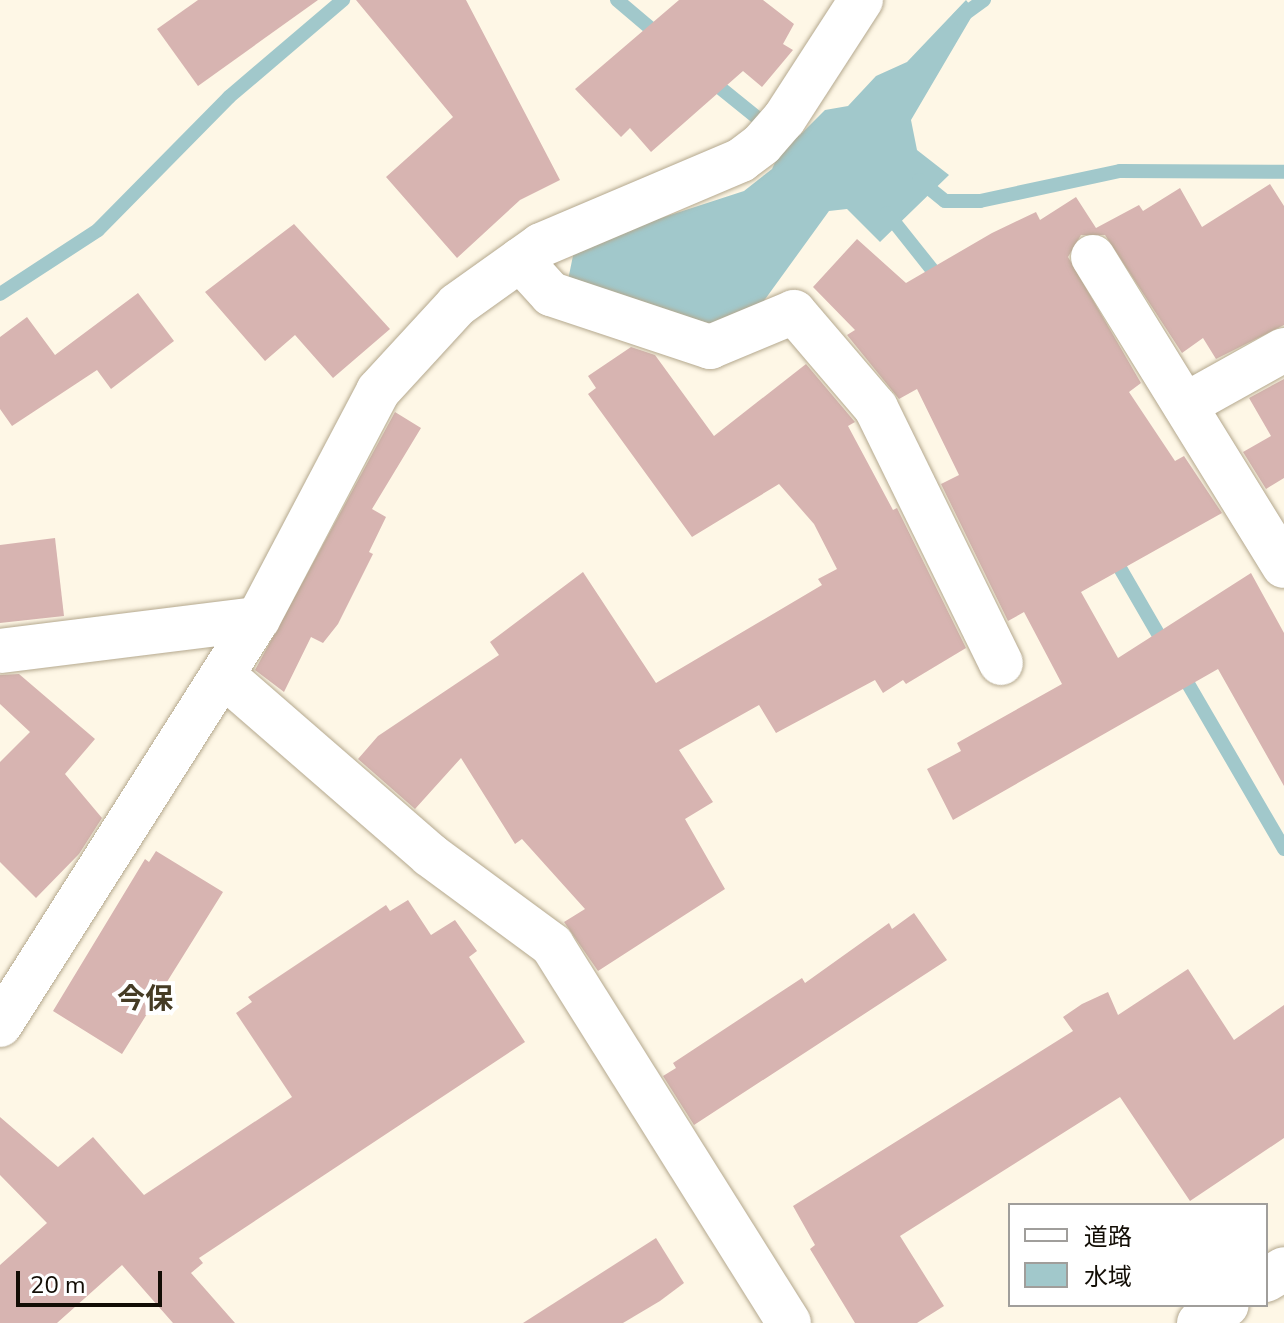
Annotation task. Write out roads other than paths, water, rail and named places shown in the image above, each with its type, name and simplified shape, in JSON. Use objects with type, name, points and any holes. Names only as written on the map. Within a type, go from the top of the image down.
[{"type":"street","points":[[0,1025],[258,619],[378,391],[457,305],[541,245],[741,160],[773,132],[861,0]]},
{"type":"street","points":[[1093,257],[1284,566]]},
{"type":"street","points":[[520,260],[551,294],[710,347],[794,312],[876,408],[1001,663]]},
{"type":"street","points":[[1185,405],[1284,350]]},
{"type":"street","points":[[0,651],[258,619]]},
{"type":"street","points":[[223,675],[430,855],[552,945],[789,1323]]},
{"type":"street","points":[[1199,1323],[1224,1307]]},
{"type":"water","points":[[966,0],[975,11],[911,120],[917,150],[949,175],[880,242],[847,209],[829,211],[761,305],[716,325],[574,289],[568,280],[575,246],[744,191],[772,169],[786,138],[802,133],[825,110],[848,106],[876,76],[907,62]]},
{"type":"waterway","points":[[0,294],[98,230],[229,97],[343,0]]},
{"type":"waterway","points":[[617,0],[662,38]]},
{"type":"waterway","points":[[959,18],[984,0]]},
{"type":"waterway","points":[[708,78],[770,128]]},
{"type":"waterway","points":[[919,180],[945,201],[980,201],[1120,171],[1284,172]]},
{"type":"waterway","points":[[887,213],[941,281]]},
{"type":"waterway","points":[[1113,556],[1167,649]]},
{"type":"waterway","points":[[1180,670],[1284,849]]},
{"type":"district","name":"今保","points":[[145,999]]}]
